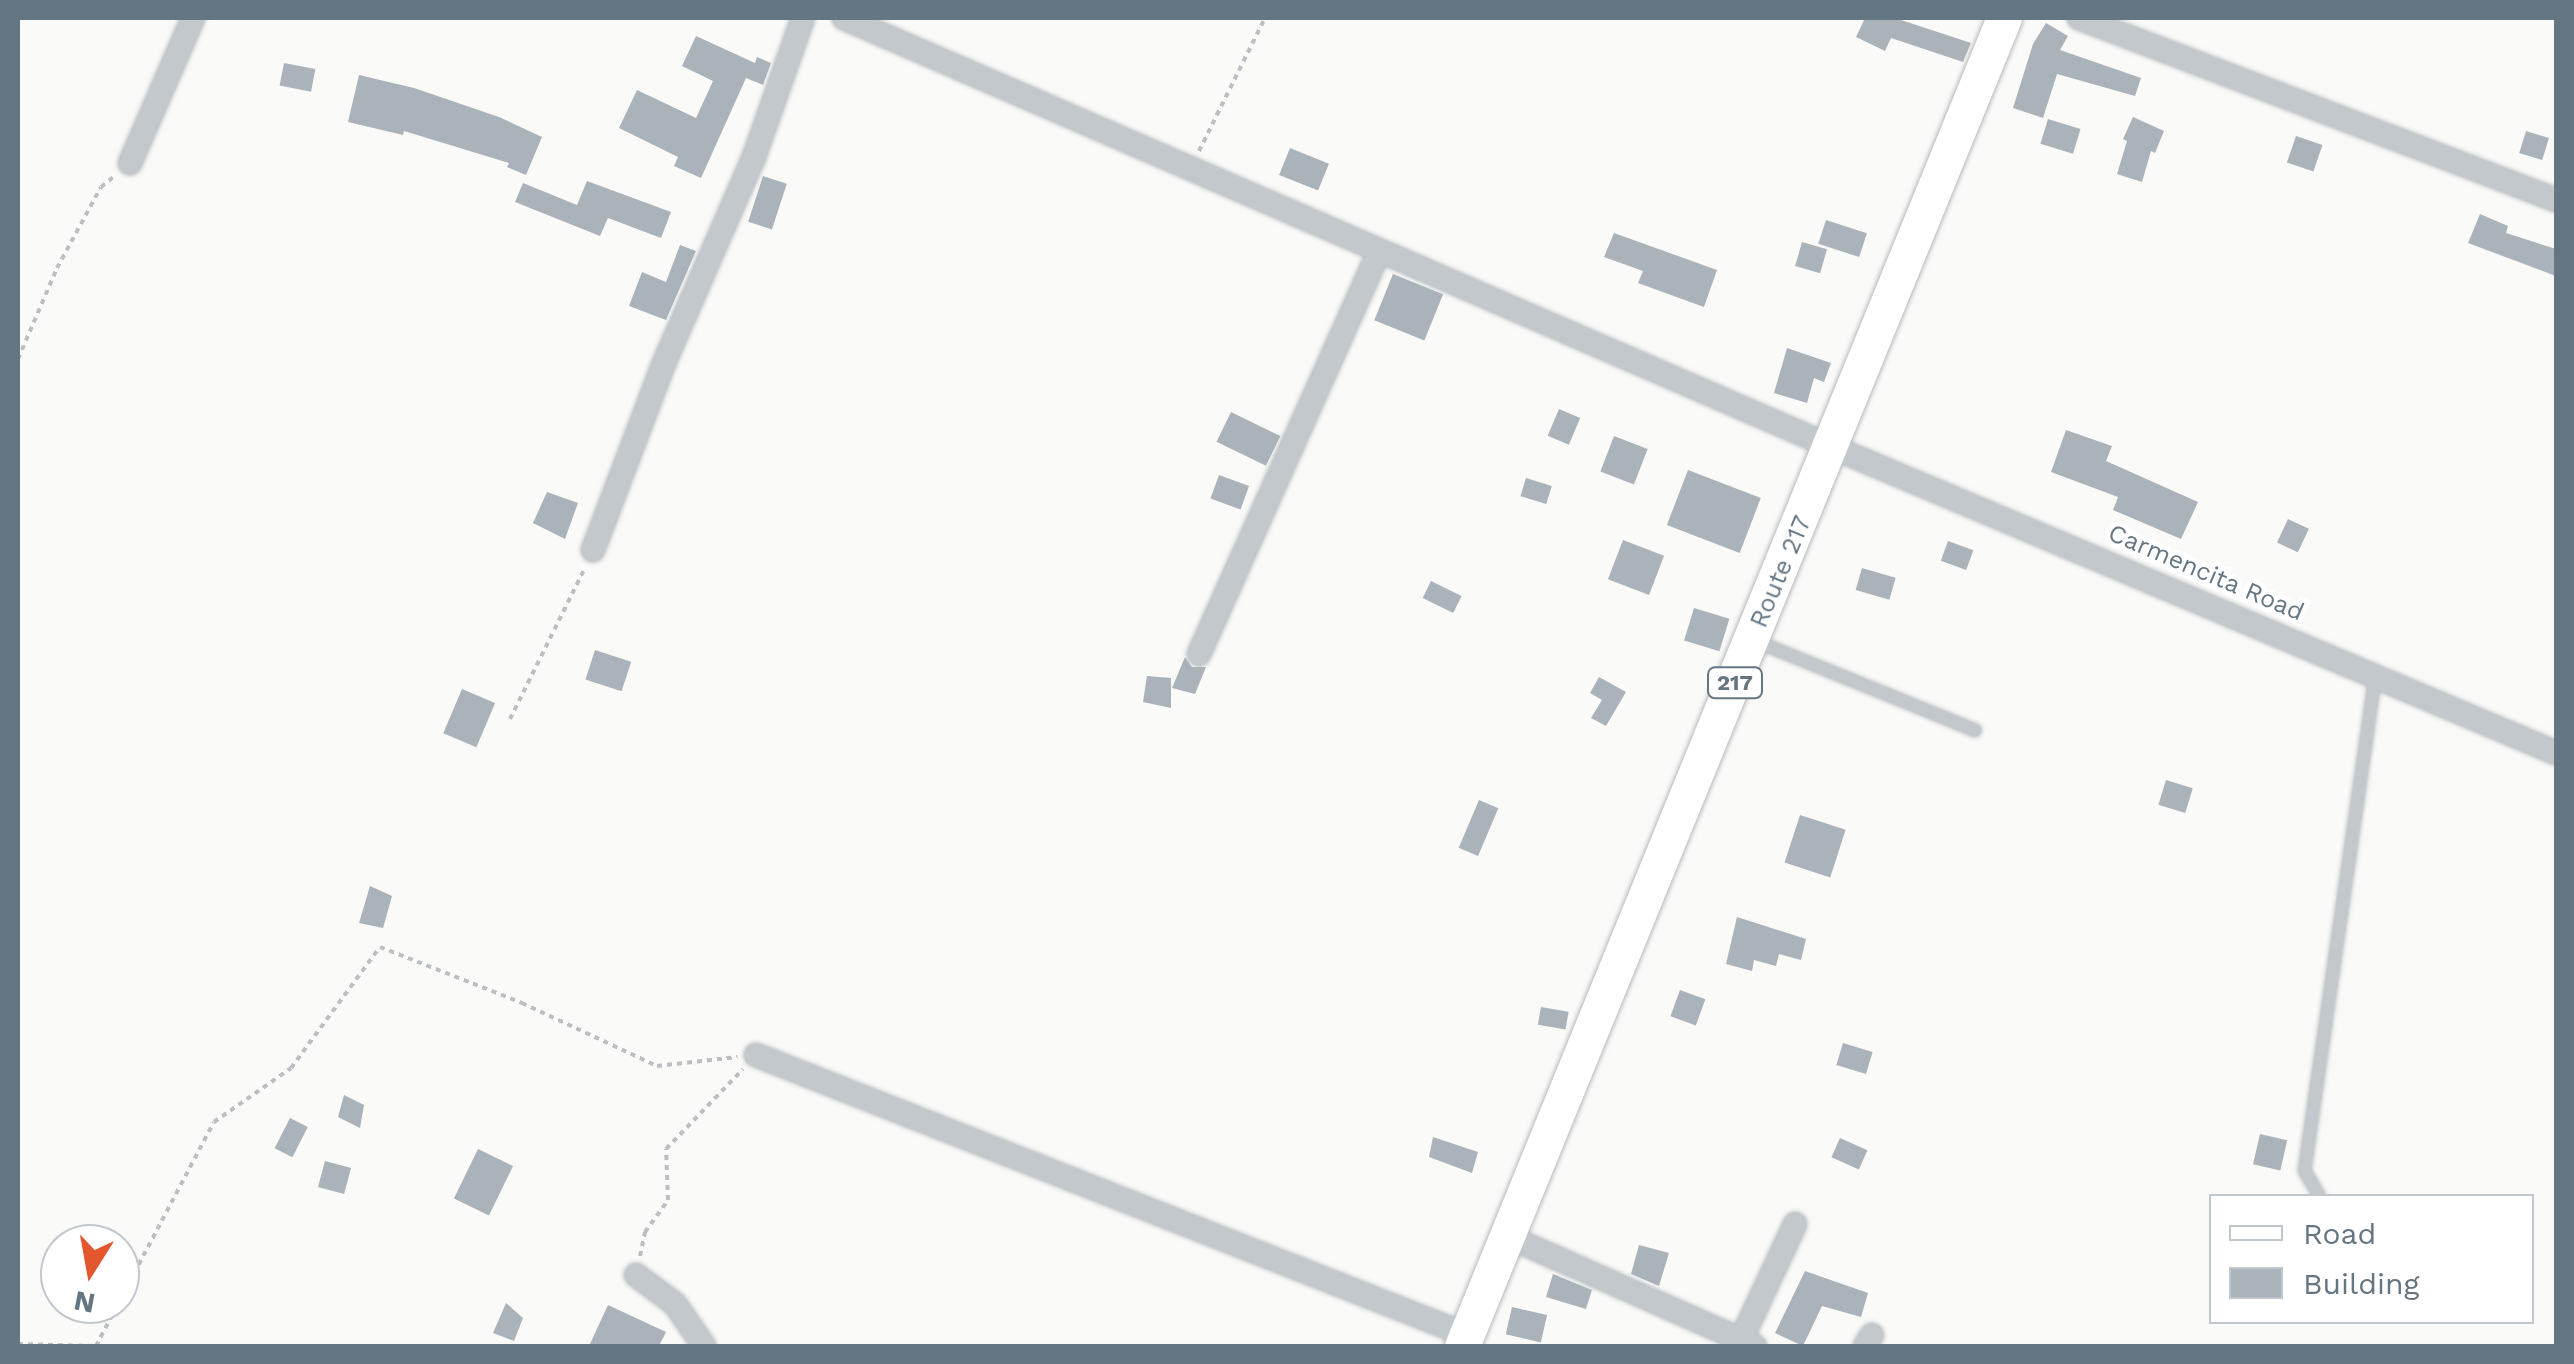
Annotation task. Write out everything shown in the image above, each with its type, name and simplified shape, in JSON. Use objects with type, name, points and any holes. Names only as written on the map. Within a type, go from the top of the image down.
[{"type":"main road","name":"Route 217","points":[[1465,1341],[2004,18]]},
{"type":"street","points":[[130,164],[193,18]]},
{"type":"street","points":[[594,550],[664,363],[754,158],[803,18]]},
{"type":"street","name":"Carmencita Road","points":[[844,18],[1832,448],[2556,753]]},
{"type":"street","points":[[2078,18],[2556,200]]},
{"type":"street","points":[[1199,654],[1379,252]]},
{"type":"street","points":[[756,1055],[1465,1341]]},
{"type":"street","points":[[1509,1236],[1748,1344],[1794,1224]]},
{"type":"street","points":[[636,1275],[675,1304],[704,1346]]},
{"type":"lane","points":[[1752,640],[1974,730]]},
{"type":"lane","points":[[2319,1194],[2304,1170],[2375,674]]},
{"type":"path","points":[[1190,169],[1264,18]]},
{"type":"path","points":[[18,359],[57,268],[102,187],[130,164]]},
{"type":"path","points":[[510,718],[594,550]]},
{"type":"path","points":[[140,1262],[214,1122],[290,1068],[380,947],[522,1003],[657,1066],[756,1055]]},
{"type":"path","points":[[636,1275],[644,1232],[668,1200],[666,1149],[756,1055]]},
{"type":"path","points":[[18,1344],[96,1346],[108,1324]]},
{"type":"building","points":[[1865,18],[1895,18],[1971,43],[1963,62],[1891,38],[1885,51],[1856,37]]},
{"type":"building","points":[[2046,23],[2068,36],[2060,50],[2141,78],[2135,96],[2057,74],[2043,118],[2013,108],[2033,44]]},
{"type":"building","points":[[696,36],[755,63],[757,57],[771,63],[763,85],[746,78],[701,178],[674,166],[678,157],[619,128],[637,90],[696,118],[713,81],[682,66]]},
{"type":"building","points":[[284,63],[315,69],[311,92],[280,86]]},
{"type":"building","points":[[359,75],[414,88],[499,117],[542,137],[526,175],[507,167],[509,163],[404,131],[403,135],[348,122]]},
{"type":"building","points":[[2133,117],[2164,131],[2155,153],[2151,151],[2142,182],[2117,174],[2127,141],[2123,139]]},
{"type":"building","points":[[2048,119],[2081,129],[2073,154],[2040,144]]},
{"type":"building","points":[[2526,131],[2549,138],[2542,160],[2519,153]]},
{"type":"building","points":[[2296,136],[2322,145],[2313,172],[2287,162]]},
{"type":"building","points":[[1290,148],[1329,164],[1318,191],[1279,175]]},
{"type":"building","points":[[763,176],[787,184],[772,229],[748,222]]},
{"type":"building","points":[[587,181],[671,212],[661,238],[608,218],[600,236],[515,202],[523,183],[577,205]]},
{"type":"building","points":[[2480,214],[2508,226],[2506,233],[2556,249],[2556,276],[2468,243]]},
{"type":"building","points":[[1826,220],[1867,233],[1859,257],[1818,244]]},
{"type":"building","points":[[1614,233],[1717,270],[1704,307],[1638,283],[1643,271],[1604,257]]},
{"type":"building","points":[[1802,242],[1827,249],[1820,273],[1795,266]]},
{"type":"building","points":[[680,245],[696,251],[666,320],[629,306],[642,272],[666,282]]},
{"type":"building","points":[[1393,274],[1443,294],[1424,341],[1374,320]]},
{"type":"building","points":[[1787,348],[1831,363],[1824,382],[1814,378],[1807,403],[1774,393]]},
{"type":"building","points":[[1559,409],[1580,418],[1569,445],[1548,436]]},
{"type":"building","points":[[1231,412],[1280,436],[1266,466],[1217,442]]},
{"type":"building","points":[[2066,430],[2112,446],[2106,461],[2198,502],[2181,539],[2113,510],[2118,497],[2051,472]]},
{"type":"building","points":[[1614,436],[1648,449],[1634,484],[1600,471]]},
{"type":"building","points":[[1688,470],[1761,498],[1740,553],[1667,525]]},
{"type":"building","points":[[1219,475],[1249,486],[1241,509],[1210,498]]},
{"type":"building","points":[[1526,478],[1552,486],[1546,504],[1520,496]]},
{"type":"building","points":[[547,492],[578,503],[565,539],[533,523]]},
{"type":"building","points":[[2288,519],[2309,529],[2298,552],[2277,543]]},
{"type":"building","points":[[1623,540],[1664,556],[1649,595],[1608,579]]},
{"type":"building","points":[[1948,541],[1973,550],[1966,570],[1941,561]]},
{"type":"building","points":[[1862,568],[1896,578],[1889,600],[1856,590]]},
{"type":"building","points":[[1431,581],[1462,596],[1453,613],[1423,598]]},
{"type":"building","points":[[1694,608],[1729,619],[1719,651],[1684,641]]},
{"type":"building","points":[[595,650],[631,662],[622,691],[585,679]]},
{"type":"building","points":[[1185,657],[1192,667],[1206,667],[1195,694],[1172,688]]},
{"type":"building","points":[[1147,676],[1171,678],[1171,708],[1143,702]]},
{"type":"building","points":[[1599,677],[1626,692],[1606,726],[1591,718],[1602,700],[1590,693]]},
{"type":"building","points":[[462,689],[495,703],[476,747],[443,733]]},
{"type":"building","points":[[2166,780],[2193,788],[2185,813],[2158,805]]},
{"type":"building","points":[[1479,800],[1498,808],[1478,856],[1459,848]]},
{"type":"building","points":[[1800,815],[1846,830],[1830,877],[1785,863]]},
{"type":"building","points":[[370,886],[392,896],[383,928],[359,923]]},
{"type":"building","points":[[1737,917],[1806,939],[1801,960],[1779,954],[1776,966],[1754,960],[1752,971],[1726,964]]},
{"type":"building","points":[[1680,990],[1705,999],[1696,1026],[1670,1016]]},
{"type":"building","points":[[1541,1007],[1569,1012],[1565,1030],[1538,1025]]},
{"type":"building","points":[[1843,1043],[1873,1052],[1866,1074],[1836,1065]]},
{"type":"building","points":[[344,1095],[364,1105],[360,1128],[338,1117]]},
{"type":"building","points":[[290,1118],[308,1127],[292,1157],[275,1148]]},
{"type":"building","points":[[2260,1134],[2287,1140],[2280,1171],[2253,1164]]},
{"type":"building","points":[[1433,1137],[1478,1152],[1472,1173],[1429,1157]]},
{"type":"building","points":[[1840,1138],[1867,1150],[1859,1169],[1831,1157]]},
{"type":"building","points":[[478,1149],[513,1166],[489,1216],[454,1198]]},
{"type":"building","points":[[325,1161],[351,1168],[344,1194],[318,1187]]},
{"type":"building","points":[[1639,1245],[1669,1253],[1659,1286],[1631,1274]]},
{"type":"building","points":[[1805,1271],[1868,1293],[1861,1317],[1822,1306],[1803,1346],[1775,1333]]},
{"type":"building","points":[[1553,1274],[1592,1290],[1586,1309],[1546,1297]]},
{"type":"building","points":[[506,1303],[523,1318],[514,1341],[493,1333]]},
{"type":"building","points":[[608,1305],[666,1332],[659,1346],[589,1346]]},
{"type":"building","points":[[1512,1307],[1547,1315],[1541,1342],[1506,1334]]}]
